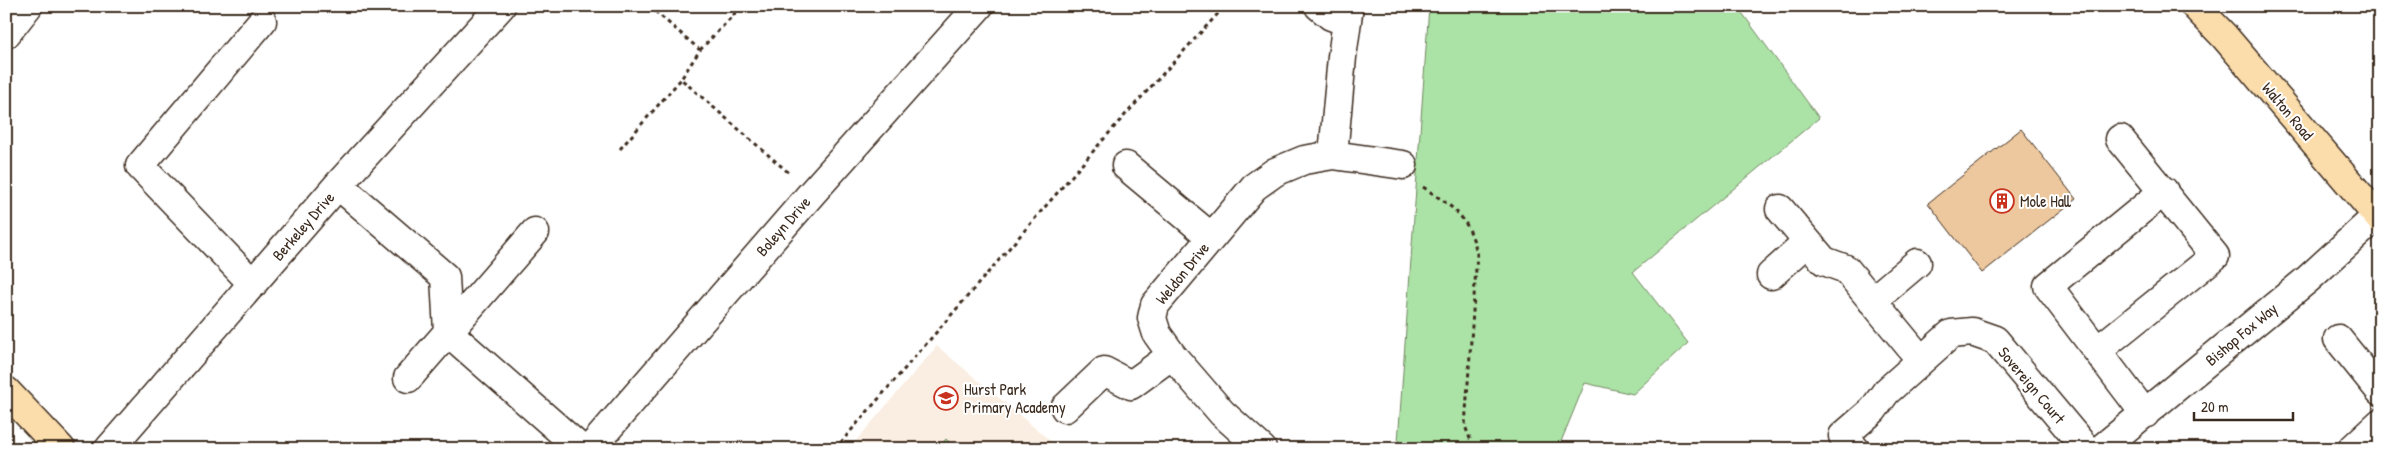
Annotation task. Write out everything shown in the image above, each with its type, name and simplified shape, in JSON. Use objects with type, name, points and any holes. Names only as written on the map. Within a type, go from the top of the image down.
[{"type":"main road","name":"Walton Road","points":[[2195,6],[2224,36],[2379,217]]},
{"type":"main road","points":[[6,391],[61,449]]},
{"type":"street","points":[[6,34],[28,6]]},
{"type":"street","name":"Berkeley Drive","points":[[109,449],[338,185],[500,6]]},
{"type":"street","name":"Boleyn Drive","points":[[590,449],[812,193],[979,6]]},
{"type":"street","points":[[1319,6],[1331,16],[1348,14],[1333,155]]},
{"type":"street","points":[[253,284],[140,166],[262,21]]},
{"type":"street","points":[[2098,350],[2215,256],[2120,139]]},
{"type":"street","name":"Weldon Drive","points":[[1262,449],[1222,413],[1172,355],[1157,334],[1152,318],[1155,304],[1254,187],[1275,172],[1304,160],[1333,155],[1403,165]]},
{"type":"street","points":[[1126,166],[1211,237]]},
{"type":"street","points":[[338,185],[445,277],[448,332],[580,449]]},
{"type":"street","points":[[2145,414],[2048,286],[2164,191]]},
{"type":"street","points":[[1780,209],[1824,262],[1846,269],[1921,360]]},
{"type":"street","name":"Bishop Fox Way","points":[[2101,449],[2308,279],[2379,217]]},
{"type":"street","points":[[408,378],[535,232]]},
{"type":"street","points":[[1771,275],[1808,242]]},
{"type":"street","points":[[1872,301],[1917,264]]},
{"type":"street","name":"Sovereign Court","points":[[1842,444],[1886,392],[1951,334],[1972,332],[1995,340],[2086,449]]},
{"type":"street","points":[[2338,339],[2380,391]]},
{"type":"street","points":[[1065,408],[1104,371],[1131,385],[1172,355]]},
{"type":"street","points":[[2352,449],[2380,423]]},
{"type":"path","points":[[650,6],[700,50]]},
{"type":"path","points":[[620,149],[681,79],[700,50],[742,6]]},
{"type":"path","points":[[835,449],[1116,125],[1223,7]]},
{"type":"path","points":[[681,79],[812,193]]},
{"type":"path","points":[[1403,165],[1414,180],[1457,210],[1472,234],[1477,254],[1465,426],[1474,449]]},
{"type":"shaded area","name":"Hurst Park Primary Academy","points":[[937,346],[1060,449],[849,449]]},
{"type":"green space","points":[[1429,6],[1737,6],[1819,118],[1633,272],[1688,343],[1633,394],[1585,383],[1558,449],[1403,449],[1398,442]]},
{"type":"green space","points":[[946,439],[957,449],[937,449]]},
{"type":"building","name":"Mole Hall","points":[[2021,129],[2076,199],[1982,273],[1928,203]]},
{"type":"place","name":"Mole Hall","points":[[2002,201]]},
{"type":"place","name":"Hurst Park Primary Academy","points":[[946,398]]}]
